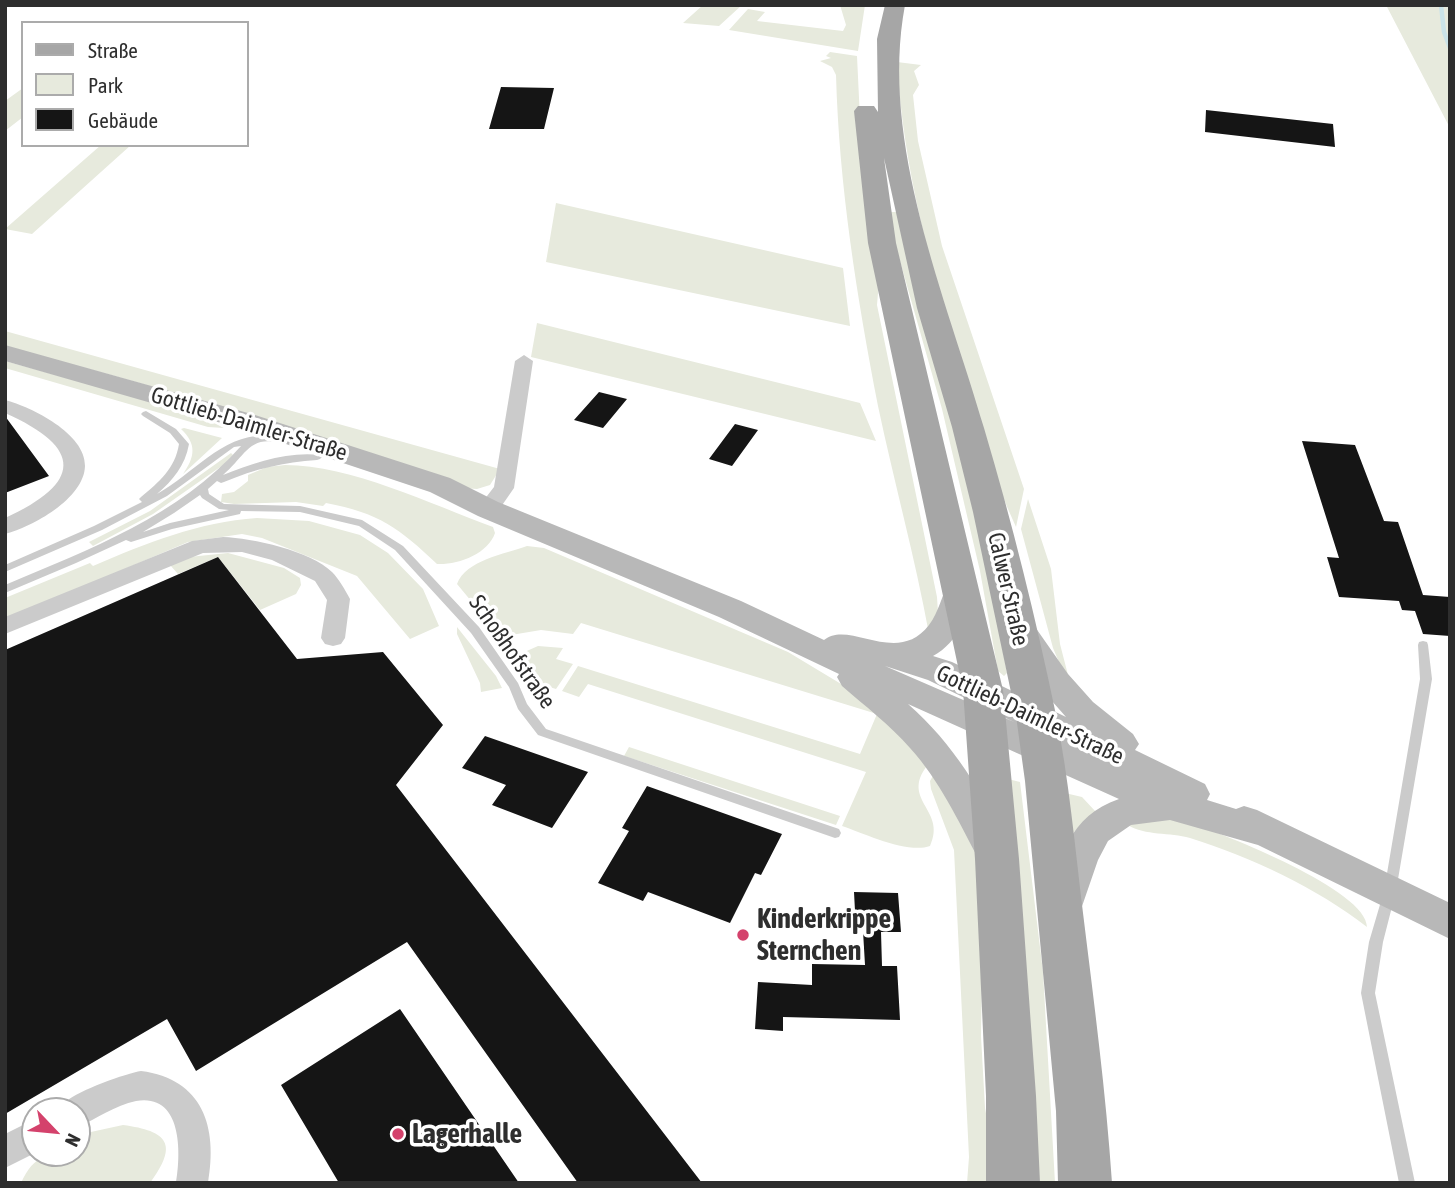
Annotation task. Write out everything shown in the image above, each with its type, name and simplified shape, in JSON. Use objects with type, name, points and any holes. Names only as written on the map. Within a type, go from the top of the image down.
[{"type":"main road","name":"Calwer Straße","points":[[873,5],[867,38],[865,82],[867,129],[876,201],[892,290],[961,588],[985,708],[1011,1096],[1013,1183]]},
{"type":"main road","name":"Calwer Straße","points":[[895,5],[888,39],[887,82],[891,130],[903,191],[931,308],[968,427],[1018,627],[1039,734],[1082,1111],[1085,1183]]},
{"type":"main road","name":"Gottlieb-Daimler-Straße","points":[[5,353],[320,452],[427,496],[488,509],[785,634],[834,659],[985,708],[1165,791],[1262,831],[1450,922]]},
{"type":"main road","name":"Gottlieb-Daimler-Straße","points":[[5,373],[146,414],[249,430]]},
{"type":"main road","points":[[892,656],[913,652],[930,644],[945,630],[961,588]]},
{"type":"main road","points":[[1018,627],[1056,683],[1081,711],[1165,791],[1149,806],[1111,817],[1095,828],[1081,852],[1059,922]]},
{"type":"main road","name":"Gottlieb-Daimler-Straße","points":[[785,634],[892,656],[940,671],[985,708]]},
{"type":"main road","points":[[834,659],[921,736],[943,763],[970,806],[997,859]]},
{"type":"street","points":[[488,509],[504,488],[524,361]]},
{"type":"street","points":[[5,406],[44,424],[65,439],[77,458],[77,471],[58,498],[44,510],[5,527]]},
{"type":"street","points":[[5,626],[187,550],[223,544],[242,545],[279,555],[323,576],[339,599],[333,638]]},
{"type":"street","points":[[91,1106],[139,1085],[166,1091],[186,1108],[195,1135],[196,1165],[192,1183]]},
{"type":"street","points":[[5,1152],[21,1143]]},
{"type":"lane","points":[[128,513],[167,481],[183,460],[184,444],[173,431],[146,414]]},
{"type":"lane","points":[[5,589],[100,549],[141,528],[206,486],[233,464],[249,430]]},
{"type":"lane","points":[[5,569],[164,494],[249,430]]},
{"type":"lane","points":[[206,486],[263,463],[320,452]]},
{"type":"lane","name":"Schoßhofstraße","points":[[206,486],[205,496],[222,507],[300,509],[362,523],[399,548],[475,630],[514,686],[522,706],[542,732],[835,833]]},
{"type":"lane","name":"Schoßhofstraße","points":[[100,549],[170,526],[250,509]]},
{"type":"lane","points":[[1407,1183],[1368,993],[1376,942],[1390,891],[1426,679],[1423,645]]},
{"type":"green space","points":[[703,5],[742,5],[719,26],[683,23]]},
{"type":"green space","points":[[840,5],[865,5],[858,51],[729,30],[748,9],[765,12],[757,21],[843,31],[846,25]]},
{"type":"green space","points":[[1386,5],[1450,5],[1450,128]]},
{"type":"green space","points":[[830,52],[857,56],[861,140],[879,281],[877,305],[937,597],[938,613],[929,634],[878,406],[863,324],[845,200],[836,75],[832,67],[820,61],[831,58],[826,56]]},
{"type":"green space","points":[[897,62],[921,65],[914,71],[919,85],[913,95],[918,141],[942,246],[1024,489],[1016,527],[979,427],[928,253],[905,139]]},
{"type":"green space","points":[[21,89],[21,119],[5,131],[5,101]]},
{"type":"green space","points":[[99,147],[129,147],[32,234],[5,229]]},
{"type":"green space","points":[[556,203],[843,268],[850,326],[546,262]]},
{"type":"green space","points":[[886,212],[898,212],[967,461],[1007,673],[1004,676],[998,671],[980,571],[942,409]]},
{"type":"green space","points":[[537,323],[860,403],[876,441],[531,357]]},
{"type":"green space","points":[[5,331],[500,469],[490,485],[477,489],[463,488],[236,412],[5,347]]},
{"type":"green space","points":[[5,361],[146,400],[224,428],[208,427],[5,368]]},
{"type":"green space","points":[[181,429],[222,438],[183,474],[192,456],[190,440]]},
{"type":"green space","points":[[231,453],[233,455],[226,463],[153,514],[93,546],[89,542],[150,511]]},
{"type":"green space","points":[[285,465],[336,471],[390,487],[493,527],[495,533],[486,547],[471,557],[454,563],[437,564],[387,524],[344,507],[326,503],[323,506],[296,502],[221,502],[222,494],[234,492],[248,481],[248,475],[267,467]]},
{"type":"green space","points":[[1028,499],[1051,569],[1060,644],[1068,675],[1064,674],[1053,648],[1021,529]]},
{"type":"green space","points":[[257,518],[309,521],[360,535],[388,553],[423,589],[439,626],[410,639],[357,576],[262,538],[242,534],[188,542],[5,620],[5,598],[90,563],[93,566],[193,529]]},
{"type":"green space","points":[[527,546],[544,548],[788,652],[866,699],[931,761],[922,774],[919,785],[920,795],[933,822],[934,833],[930,846],[921,848],[899,845],[842,826],[866,772],[588,684],[579,697],[562,691],[578,666],[860,754],[877,714],[581,623],[573,634],[541,630],[511,635],[496,631],[457,584],[469,569],[477,564]]},
{"type":"green space","points":[[228,553],[284,568],[300,578],[301,585],[296,594],[260,610],[218,557],[178,574],[170,565],[189,557]]},
{"type":"green space","points":[[457,627],[496,676],[502,688],[481,692],[480,683],[457,634]]},
{"type":"green space","points":[[538,646],[563,648],[556,659],[573,664],[556,689],[530,681],[518,659],[520,654]]},
{"type":"green space","points":[[629,747],[840,816],[836,825],[624,756]]},
{"type":"green space","points":[[934,774],[973,834],[983,908],[981,1036],[985,1108],[995,1162],[993,1183],[967,1183],[969,1157],[954,850],[931,789],[930,781]]},
{"type":"green space","points":[[1004,778],[1020,782],[1043,972],[1055,1183],[1034,1183]]},
{"type":"green space","points":[[1065,793],[1082,797],[1096,812],[1072,834]]},
{"type":"green space","points":[[1142,817],[1190,823],[1291,865],[1344,897],[1361,912],[1367,927],[1327,899],[1260,864],[1190,838],[1142,831],[1128,825]]},
{"type":"green space","points":[[123,1125],[150,1131],[159,1136],[166,1149],[159,1170],[150,1183],[21,1183],[30,1167],[91,1167],[91,1132]]},
{"type":"building","points":[[501,87],[554,88],[544,129],[489,129]]},
{"type":"building","points":[[1206,110],[1333,124],[1335,147],[1205,132]]},
{"type":"building","points":[[599,392],[627,399],[603,428],[574,420]]},
{"type":"building","points":[[5,416],[49,476],[5,493]]},
{"type":"building","points":[[735,424],[758,430],[732,466],[709,459]]},
{"type":"building","points":[[1302,441],[1355,445],[1384,521],[1398,522],[1423,595],[1450,597],[1450,636],[1423,634],[1415,611],[1402,610],[1399,601],[1339,597],[1327,557],[1339,558]]},
{"type":"building","points":[[218,557],[297,659],[383,652],[443,725],[396,785],[702,1183],[578,1183],[407,942],[196,1071],[167,1019],[34,1097],[21,1097],[21,1105],[5,1114],[5,650]]},
{"type":"building","points":[[485,736],[588,772],[552,828],[492,805],[506,785],[462,768]]},
{"type":"building","points":[[647,786],[782,834],[761,875],[755,873],[730,923],[648,892],[643,901],[598,883],[629,831],[622,828]]},
{"type":"building","points":[[854,892],[898,893],[901,932],[881,932],[882,966],[897,966],[900,1020],[783,1017],[783,1031],[755,1029],[758,982],[812,985],[812,964],[865,965],[863,931],[856,930]]},
{"type":"building","name":"Lagerhalle","points":[[400,1009],[519,1183],[339,1183],[281,1085]]},
{"type":"waterway","points":[[1441,5],[1444,32],[1450,48]]},
{"type":"place","name":"Kinderkrippe Sternchen","points":[[743,935]]},
{"type":"place","name":"Lagerhalle","points":[[398,1134]]}]
